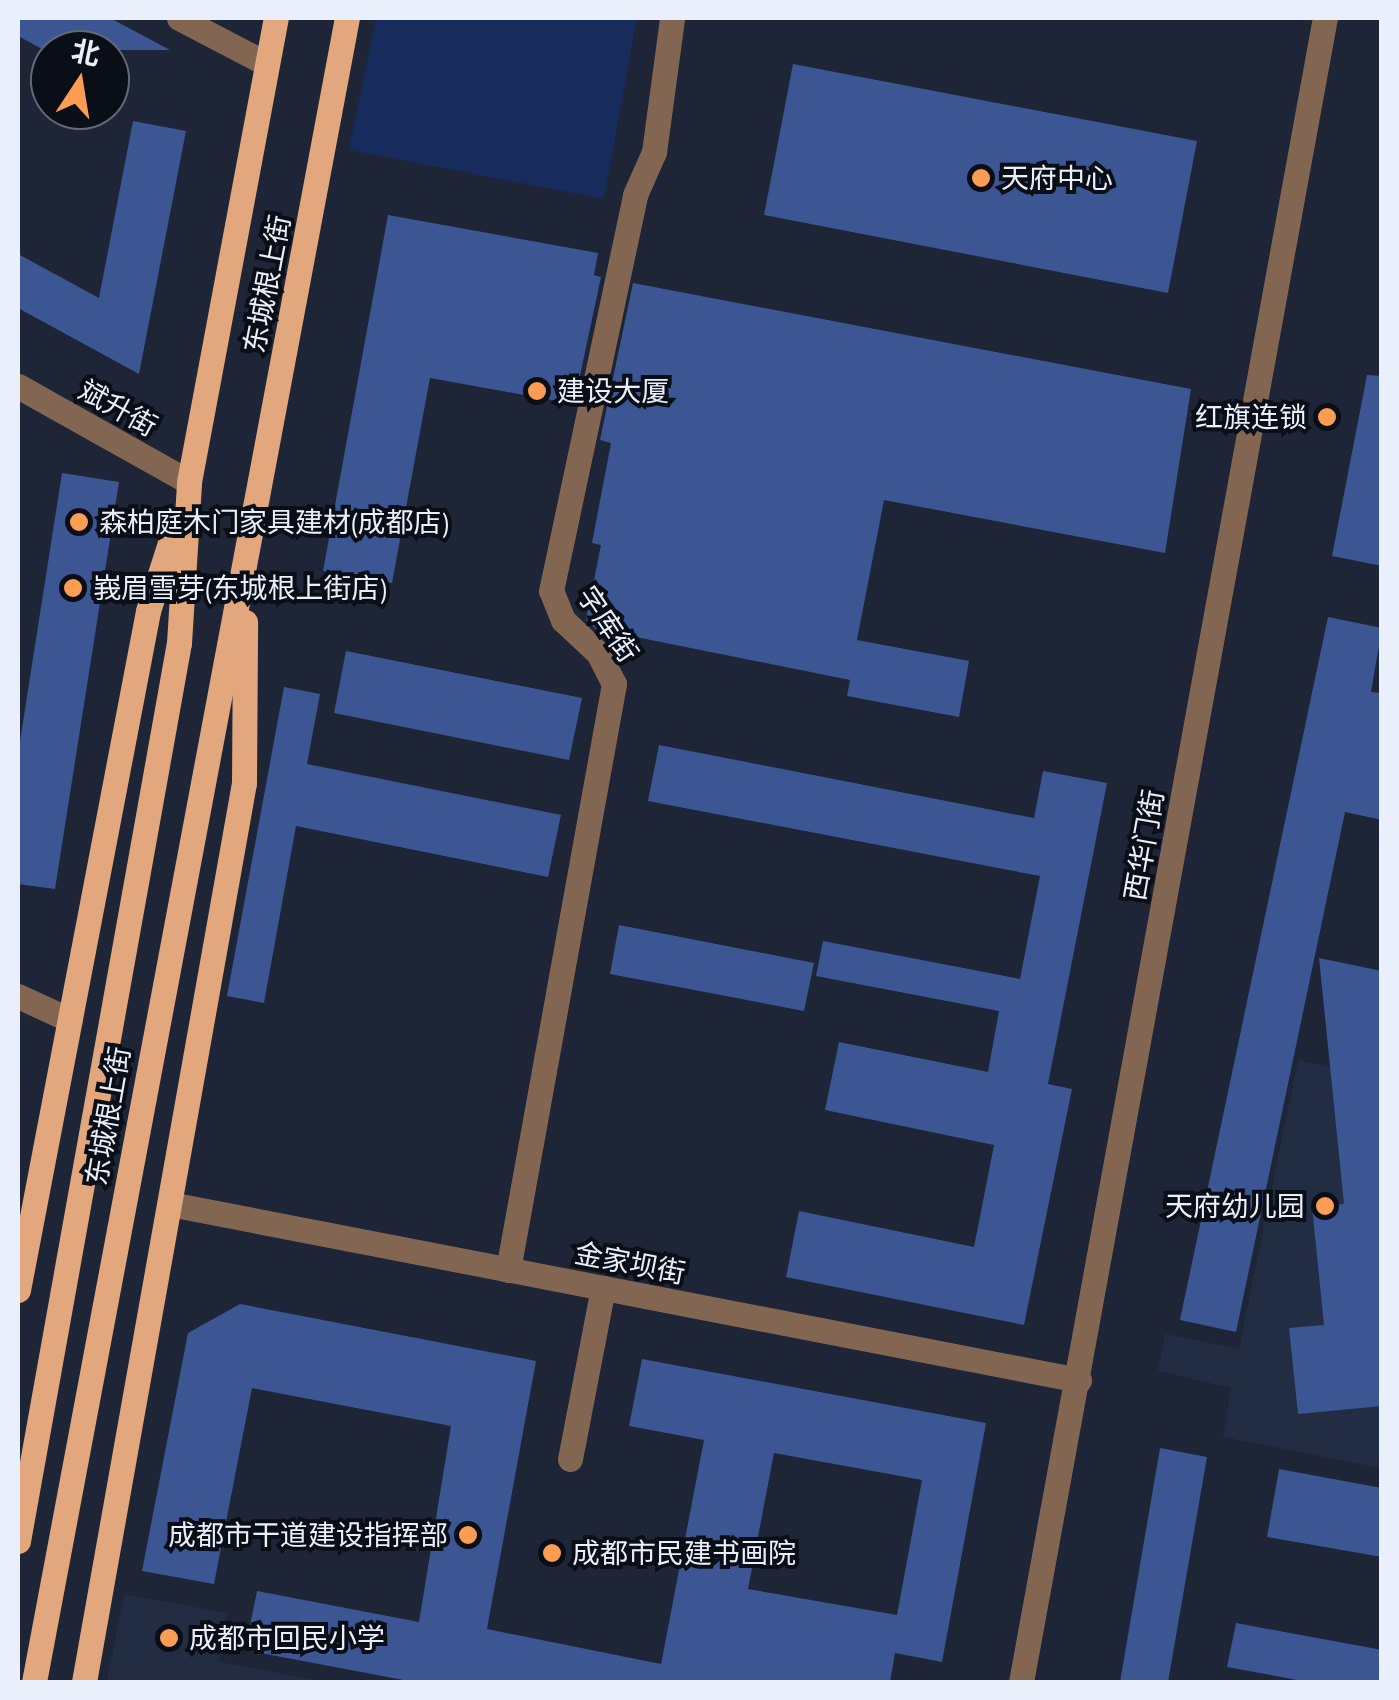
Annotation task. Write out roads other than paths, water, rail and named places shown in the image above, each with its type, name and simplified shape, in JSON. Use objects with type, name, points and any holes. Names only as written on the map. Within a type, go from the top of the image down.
[{"type":"main road","name":"东城根上街","points":[[18,1541],[179,643],[189,482],[276,18]]},
{"type":"main road","name":"东城根上街","points":[[34,1682],[347,18]]},
{"type":"main road","name":"东城根上街","points":[[18,1290],[148,611],[189,482]]},
{"type":"main road","name":"东城根上街","points":[[84,1682],[244,783],[246,562]]},
{"type":"street","points":[[178,18],[267,64]]},
{"type":"street","name":"字库街","points":[[508,1270],[614,684],[598,653],[562,620],[550,591],[635,195],[654,152],[672,18]]},
{"type":"street","name":"西华门街","points":[[1021,1682],[1325,18]]},
{"type":"street","name":"斌升街","points":[[18,386],[189,482]]},
{"type":"street","points":[[18,996],[70,1020]]},
{"type":"street","name":"金家坝街","points":[[170,1204],[1078,1380]]},
{"type":"street","points":[[570,1459],[602,1288]]},
{"type":"place","name":"天府中心","points":[[981,178]]},
{"type":"place","name":"建设大厦","points":[[537,391]]},
{"type":"place","name":"红旗连锁","points":[[1327,417]]},
{"type":"place","name":"森柏庭木门家具建材(成都店)","points":[[79,522]]},
{"type":"place","name":"峩眉雪芽(东城根上街店)","points":[[73,588]]},
{"type":"place","name":"天府幼儿园","points":[[1325,1206]]},
{"type":"place","name":"成都市干道建设指挥部","points":[[468,1535]]},
{"type":"place","name":"成都市民建书画院","points":[[552,1553]]},
{"type":"place","name":"成都市回民小学","points":[[169,1638]]}]
